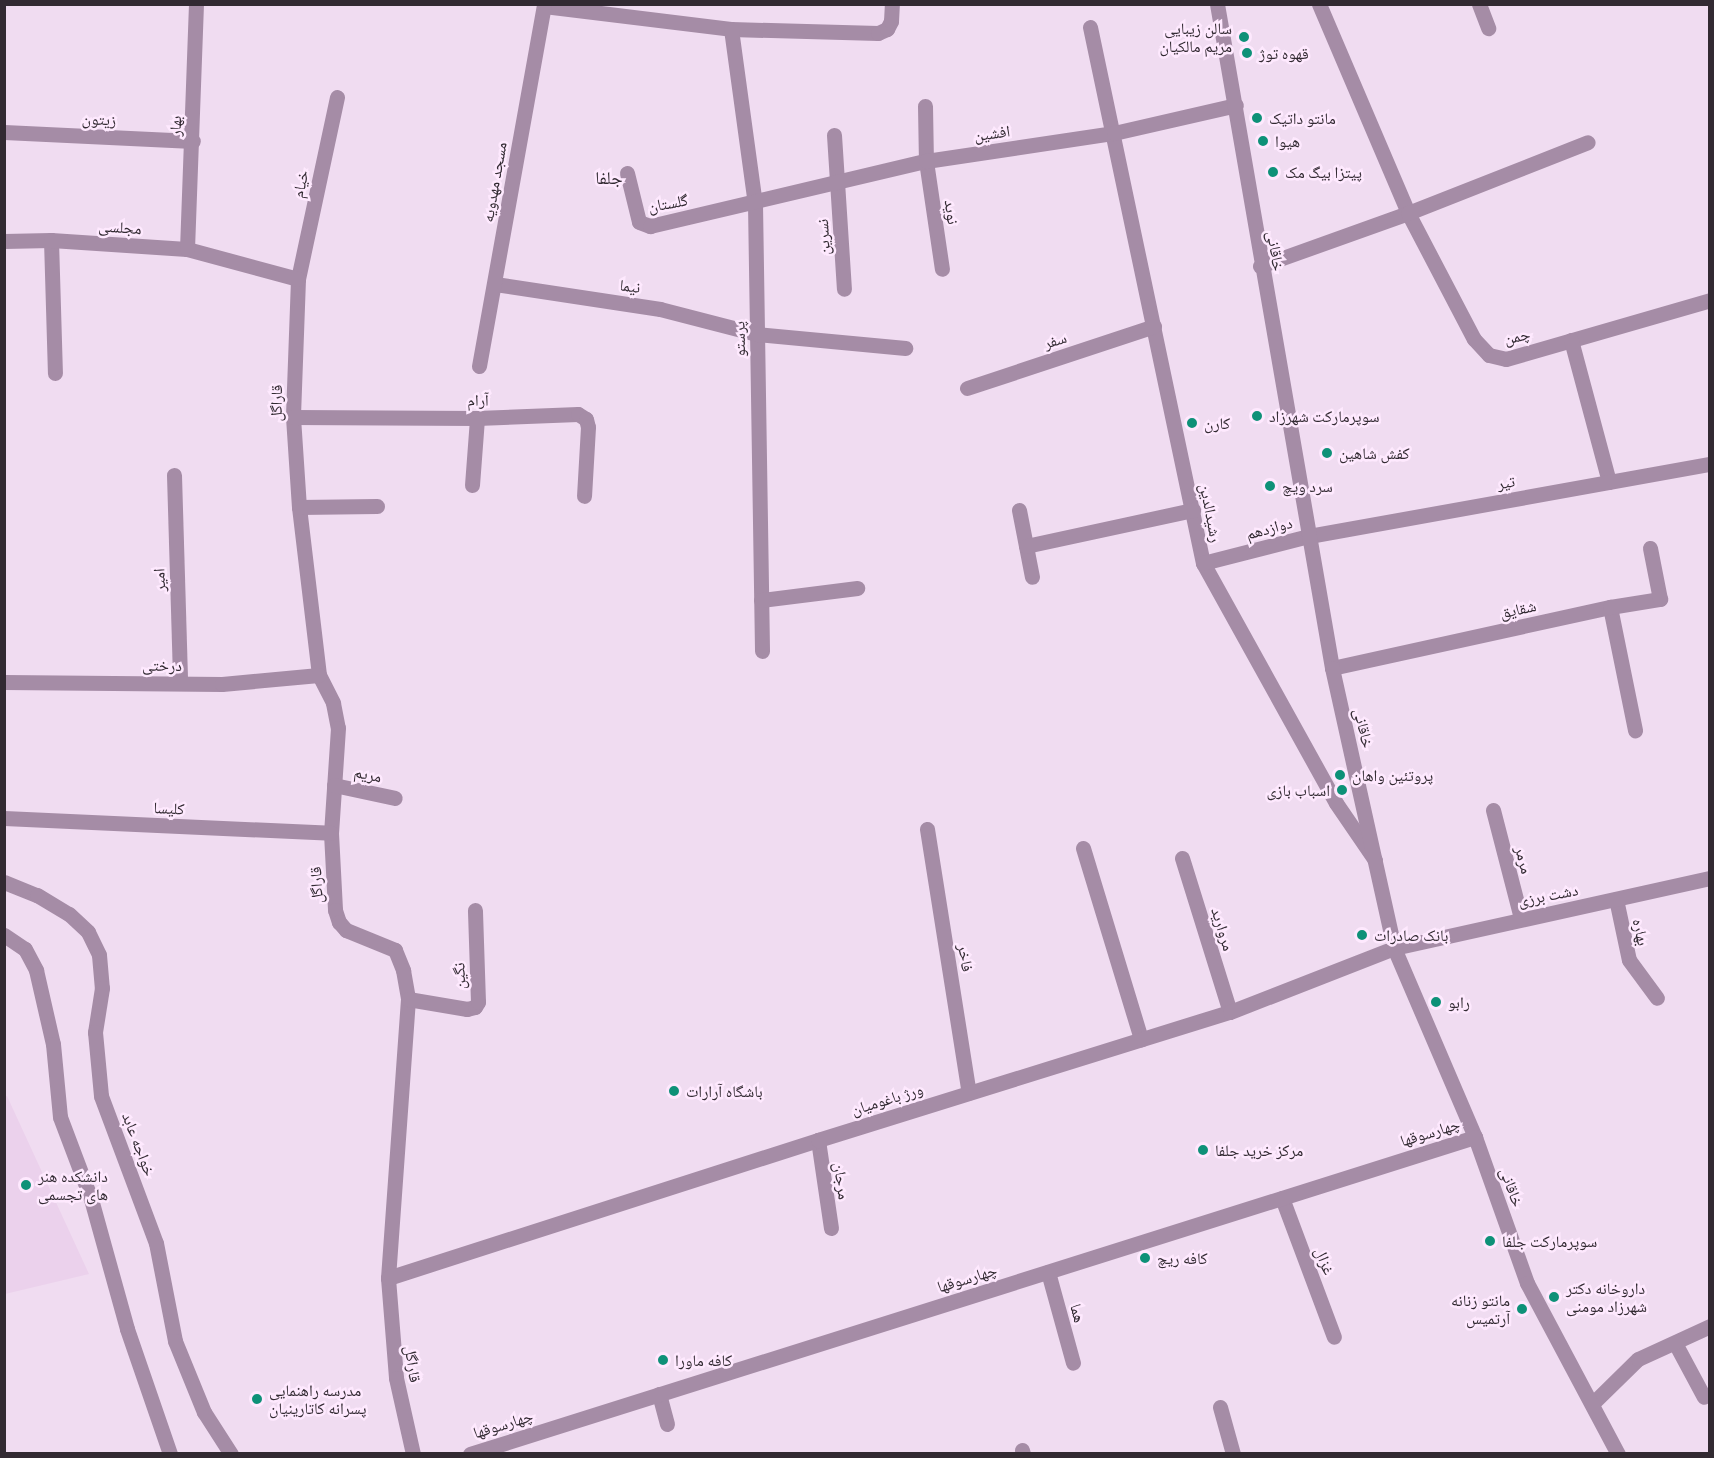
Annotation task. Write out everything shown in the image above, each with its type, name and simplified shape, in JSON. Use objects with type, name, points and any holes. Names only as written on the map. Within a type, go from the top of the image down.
[{"type":"street","name":"بهار","points":[[188,249],[196,4]]},
{"type":"street","points":[[544,5],[732,29],[878,33],[887,29],[891,21],[892,4]]},
{"type":"street","name":"خاقانی","points":[[1216,4],[1236,105],[1260,266],[1332,668],[1394,948],[1475,1137],[1527,1283],[1618,1454]]},
{"type":"street","name":"چمن","points":[[1319,4],[1408,213],[1474,339],[1489,355],[1506,359],[1710,300]]},
{"type":"street","points":[[1479,4],[1488,28]]},
{"type":"street","name":"مسجد مهدویه","points":[[479,366],[544,5]]},
{"type":"street","name":"رشیدالدین","points":[[1090,27],[1203,563],[1336,803],[1375,860]]},
{"type":"street","name":"پرستو","points":[[732,29],[755,204],[762,651]]},
{"type":"street","name":"خیام","points":[[298,279],[337,97]]},
{"type":"street","name":"افشین","points":[[755,204],[926,161],[1114,133],[1236,105]]},
{"type":"street","name":"نوید","points":[[925,106],[926,161],[942,269]]},
{"type":"street","name":"زیتون","points":[[4,132],[193,141]]},
{"type":"street","name":"نسرین","points":[[834,135],[844,289]]},
{"type":"street","points":[[1260,266],[1408,213],[1588,142]]},
{"type":"street","name":"گلستان","points":[[627,173],[639,222],[644,226],[755,204]]},
{"type":"street","points":[[51,240],[55,374]]},
{"type":"street","name":"مجلسی","points":[[4,241],[51,240],[188,249],[298,279]]},
{"type":"street","name":"قاراگل","points":[[298,279],[293,417],[299,507],[319,675],[336,715],[331,833],[335,910],[339,922],[346,930],[395,950],[403,970],[408,999],[388,1278],[396,1378],[413,1454]]},
{"type":"street","name":"نیما","points":[[495,284],[660,309],[757,334],[905,348]]},
{"type":"street","name":"سفر","points":[[967,388],[1154,326]]},
{"type":"street","points":[[1571,340],[1609,482]]},
{"type":"street","name":"آرام","points":[[293,417],[477,418],[578,414],[586,419],[588,428],[584,496]]},
{"type":"street","points":[[472,485],[477,418]]},
{"type":"street","name":"تیر","points":[[1309,536],[1710,464]]},
{"type":"street","name":"امیر","points":[[174,475],[180,683]]},
{"type":"street","points":[[299,507],[377,506]]},
{"type":"street","points":[[1019,510],[1032,577]]},
{"type":"street","points":[[1026,546],[1193,510]]},
{"type":"street","name":"دوازدهم","points":[[1203,563],[1309,536]]},
{"type":"street","name":"شقایق","points":[[1332,668],[1610,607],[1660,599],[1650,548]]},
{"type":"street","points":[[761,600],[857,588]]},
{"type":"street","points":[[1610,607],[1635,730]]},
{"type":"street","name":"درختی","points":[[4,682],[222,684],[319,675]]},
{"type":"street","name":"مریم","points":[[334,785],[395,798]]},
{"type":"street","name":"مرمر","points":[[1493,810],[1521,918]]},
{"type":"street","name":"کلیسا","points":[[4,818],[331,833]]},
{"type":"street","name":"فاخر","points":[[927,829],[969,1093]]},
{"type":"street","points":[[1083,848],[1141,1039]]},
{"type":"street","name":"مروارید","points":[[1182,858],[1230,1012]]},
{"type":"street","name":"دشت برزی","points":[[1394,948],[1521,918],[1710,878]]},
{"type":"street","name":"خواجه عابد","points":[[4,882],[38,895],[69,914],[88,932],[99,955],[102,988],[95,1032],[101,1096],[156,1243],[175,1341],[204,1412],[231,1454]]},
{"type":"street","name":"بهاره","points":[[1616,899],[1629,960],[1658,998]]},
{"type":"street","name":"نگین","points":[[408,999],[467,1009],[475,1007],[478,1002],[475,910]]},
{"type":"street","points":[[4,935],[25,949],[36,970],[53,1044],[60,1117],[91,1199],[127,1329],[171,1454]]},
{"type":"street","name":"ورژ باغومیان","points":[[388,1278],[818,1140],[1230,1012],[1394,948]]},
{"type":"street","name":"چهارسوقها","points":[[470,1454],[1475,1137]]},
{"type":"street","name":"مرجان","points":[[818,1140],[831,1228]]},
{"type":"street","name":"غزال","points":[[1282,1198],[1334,1337]]},
{"type":"street","name":"هما","points":[[1048,1272],[1073,1363]]},
{"type":"street","points":[[1592,1404],[1638,1359],[1710,1326]]},
{"type":"street","points":[[1675,1343],[1704,1397]]},
{"type":"street","points":[[659,1394],[667,1424]]},
{"type":"street","points":[[1220,1407],[1233,1454]]},
{"type":"shaded area","name":"دانشکده هنر های تجسمی","points":[[7,1096],[89,1274],[5,1294],[4,1097]]},
{"type":"place","name":"سالن زیبایی مریم مالکیان","points":[[1244,37]]},
{"type":"place","name":"قهوه توژ","points":[[1247,53]]},
{"type":"place","name":"مانتو داتیک","points":[[1257,118]]},
{"type":"place","name":"هیوا","points":[[1263,141]]},
{"type":"place","name":"پیتزا بیگ مک","points":[[1273,172]]},
{"type":"place","name":"سوپرمارکت شهرزاد","points":[[1257,416]]},
{"type":"place","name":"کارن","points":[[1192,423]]},
{"type":"place","name":"کفش شاهین","points":[[1327,453]]},
{"type":"place","name":"سرد ویچ","points":[[1270,486]]},
{"type":"place","name":"پروتئین واهان","points":[[1340,775]]},
{"type":"place","name":"اسباب بازی","points":[[1342,790]]},
{"type":"place","name":"بانک صادرات","points":[[1362,935]]},
{"type":"place","name":"رابو","points":[[1436,1002]]},
{"type":"place","name":"باشگاه آرارات","points":[[674,1091]]},
{"type":"place","name":"مرکز خرید جلفا","points":[[1203,1150]]},
{"type":"place","name":"دانشکده هنر های تجسمی","points":[[26,1185]]},
{"type":"place","name":"سوپرمارکت جلفا","points":[[1490,1241]]},
{"type":"place","name":"کافه ریچ","points":[[1145,1258]]},
{"type":"place","name":"داروخانه دکتر شهرزاد مومنی","points":[[1554,1297]]},
{"type":"place","name":"مانتو زنانه آرتمیس","points":[[1522,1309]]},
{"type":"place","name":"کافه ماورا","points":[[663,1360]]},
{"type":"place","name":"مدرسه راهنمایی پسرانه کاتارینیان","points":[[257,1399]]},
{"type":"district","name":"جلفا","points":[[609,178]]}]
